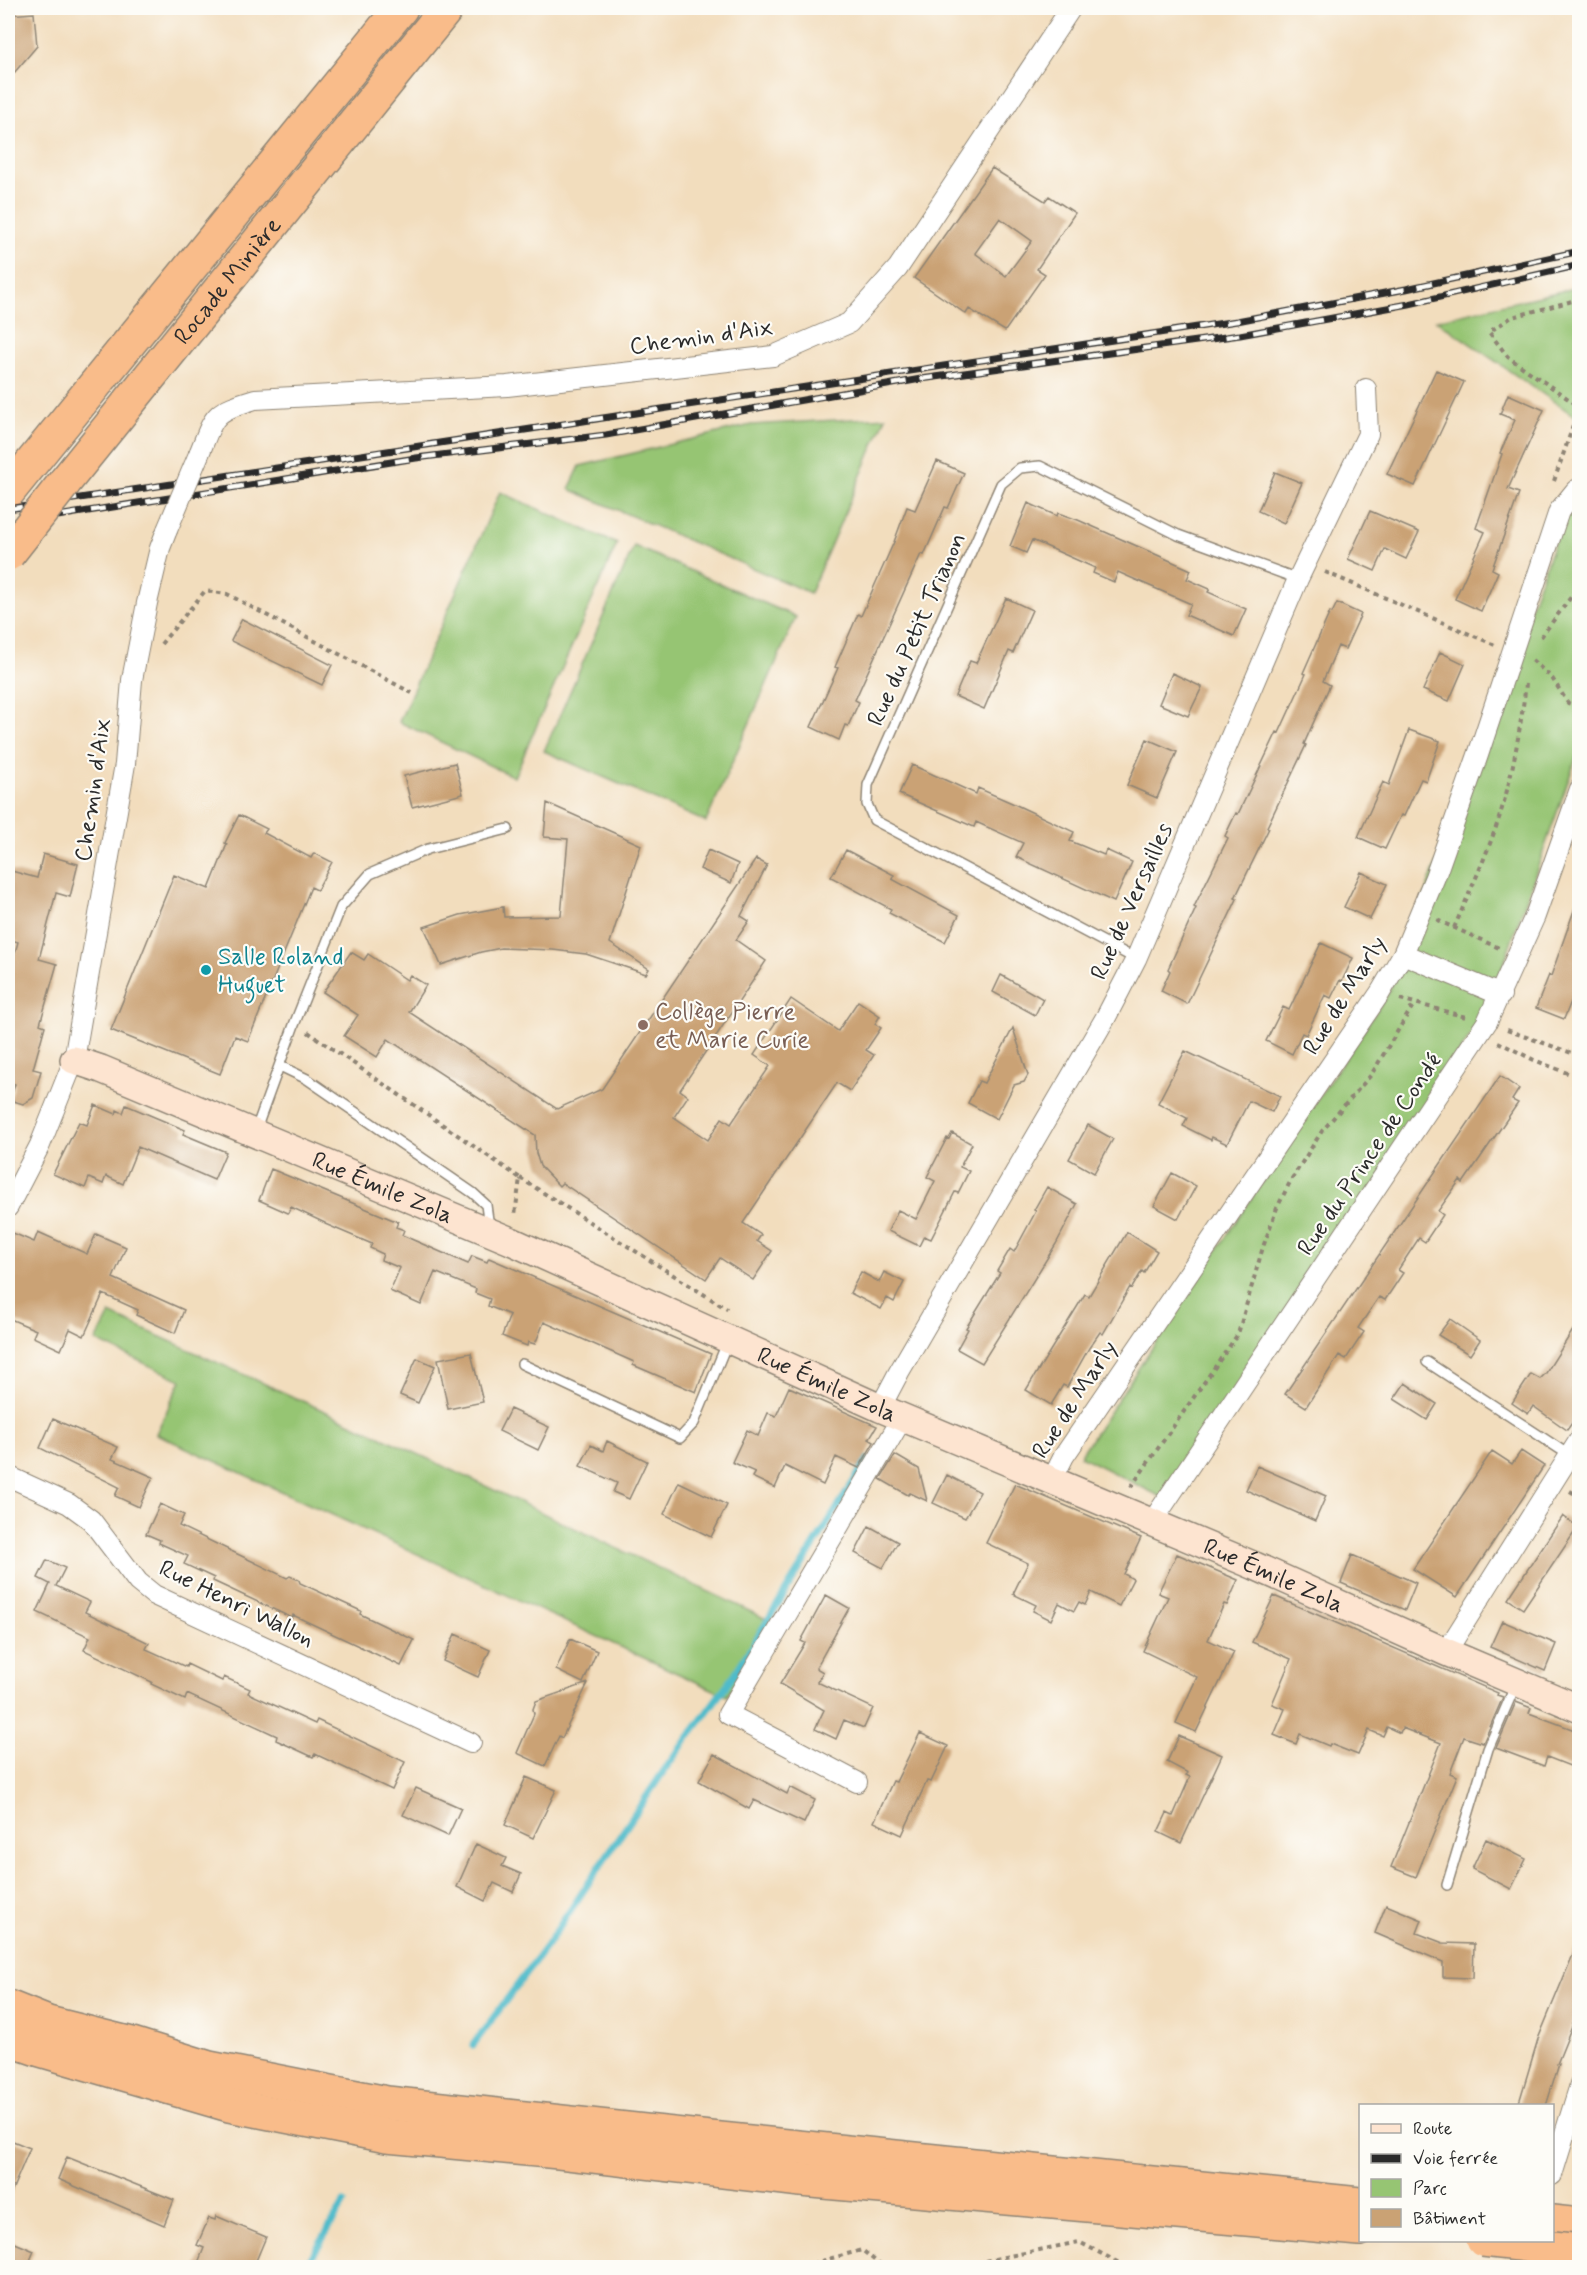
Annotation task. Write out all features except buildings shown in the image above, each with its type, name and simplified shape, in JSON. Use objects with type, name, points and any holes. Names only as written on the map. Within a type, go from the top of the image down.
[{"type":"highway","name":"Rocade Minière","points":[[8,492],[401,8]]},
{"type":"highway","name":"Rocade Minière","points":[[8,554],[447,8]]},
{"type":"highway","points":[[8,2007],[48,2023],[132,2044],[209,2068],[387,2103],[1359,2204]]},
{"type":"highway","points":[[8,2039],[229,2105],[387,2136],[571,2153],[801,2180],[1359,2229]]},
{"type":"highway","points":[[1554,2222],[1580,2225]]},
{"type":"highway","points":[[1493,2242],[1580,2251]]},
{"type":"street","name":"Chemin d'Aix","points":[[8,1208],[40,1145],[74,1060],[124,764],[132,680],[147,603],[160,548],[212,420],[229,407],[255,399],[507,386],[773,356],[849,323],[898,268],[1071,8]]},
{"type":"street","name":"Rue de Versailles","points":[[857,1782],[728,1714],[892,1413],[899,1372],[1106,1017],[1136,959],[1298,579],[1368,434],[1366,389]]},
{"type":"street","name":"Rue de Marly","points":[[1052,1480],[1064,1456],[1380,993],[1403,954],[1443,855],[1504,649],[1559,512],[1576,490],[1580,489]]},
{"type":"street","name":"Rue du Prince de Condé","points":[[1152,1522],[1484,1027],[1501,995],[1535,916],[1580,789]]},
{"type":"street","points":[[1403,954],[1501,995]]},
{"type":"street","name":"Rue Émile Zola","points":[[74,1060],[101,1069],[501,1237],[892,1413],[1152,1522],[1580,1709]]},
{"type":"street","points":[[1446,1652],[1574,1447]]},
{"type":"street","name":"Rue Henri Wallon","points":[[8,1476],[69,1504],[91,1520],[138,1582],[154,1595],[471,1743]]},
{"type":"street","points":[[1554,2169],[1580,2085]]},
{"type":"street","points":[[1525,2268],[1533,2242]]},
{"type":"lane","name":"Rue du Petit Trianon","points":[[1136,959],[874,820],[867,804],[868,785],[1001,484],[1020,468],[1040,466],[1178,535],[1298,579]]},
{"type":"lane","points":[[255,1134],[294,1025],[341,907],[370,874],[428,849],[507,829]]},
{"type":"lane","points":[[280,1065],[307,1079],[473,1193],[486,1205],[501,1237]]},
{"type":"lane","points":[[522,1364],[680,1438],[694,1423],[729,1338]]},
{"type":"lane","points":[[1427,1362],[1574,1447]]},
{"type":"lane","points":[[1448,1885],[1488,1749],[1517,1682]]},
{"type":"path","points":[[1580,300],[1512,317],[1489,332],[1508,357],[1580,408]]},
{"type":"path","points":[[1550,492],[1574,426],[1580,430]]},
{"type":"path","points":[[1298,579],[1327,572],[1504,649]]},
{"type":"path","points":[[1541,638],[1580,585]]},
{"type":"path","points":[[132,680],[205,591],[227,594],[412,693]]},
{"type":"path","points":[[1500,635],[1504,649]]},
{"type":"path","points":[[1529,667],[1531,659],[1552,678],[1568,703],[1580,707]]},
{"type":"path","points":[[1454,928],[1492,838],[1506,794],[1518,747],[1528,675]]},
{"type":"path","points":[[1420,912],[1518,957]]},
{"type":"path","points":[[1380,993],[1580,1056]]},
{"type":"path","points":[[1117,1508],[1238,1334],[1263,1247],[1277,1208],[1291,1180],[1322,1131],[1371,1075],[1414,1004]]},
{"type":"path","points":[[294,1025],[308,1032],[520,1178],[731,1311]]},
{"type":"path","points":[[1484,1027],[1534,1060],[1580,1078]]},
{"type":"path","points":[[501,1237],[520,1178]]},
{"type":"path","points":[[950,2268],[1079,2241],[1129,2268]]},
{"type":"path","points":[[795,2268],[862,2250],[884,2268]]},
{"type":"green space","points":[[1579,287],[1579,419],[1436,320]]},
{"type":"green space","points":[[886,417],[810,593],[569,489],[580,466],[751,425]]},
{"type":"green space","points":[[500,492],[617,544],[514,777],[399,722]]},
{"type":"green space","points":[[1579,501],[1579,750],[1488,1008],[1173,1503],[1080,1456],[1389,992],[1565,513]]},
{"type":"green space","points":[[634,546],[796,617],[706,822],[544,751]]},
{"type":"green space","points":[[110,1314],[382,1437],[777,1624],[727,1696],[156,1434],[181,1380],[96,1341]]},
{"type":"waterway","points":[[473,2045],[547,1945],[665,1769],[734,1675],[867,1460]]},
{"type":"waterway","points":[[305,2268],[344,2203]]},
{"type":"railway","points":[[8,509],[1237,321],[1406,289],[1580,251]]},
{"type":"railway","points":[[8,524],[416,458],[606,435],[921,379],[1240,335],[1409,304],[1580,265]]},
{"type":"place","name":"Salle Roland Huguet","points":[[206,970]]},
{"type":"place","name":"Collège Pierre et Marie Curie","points":[[643,1025]]}]
